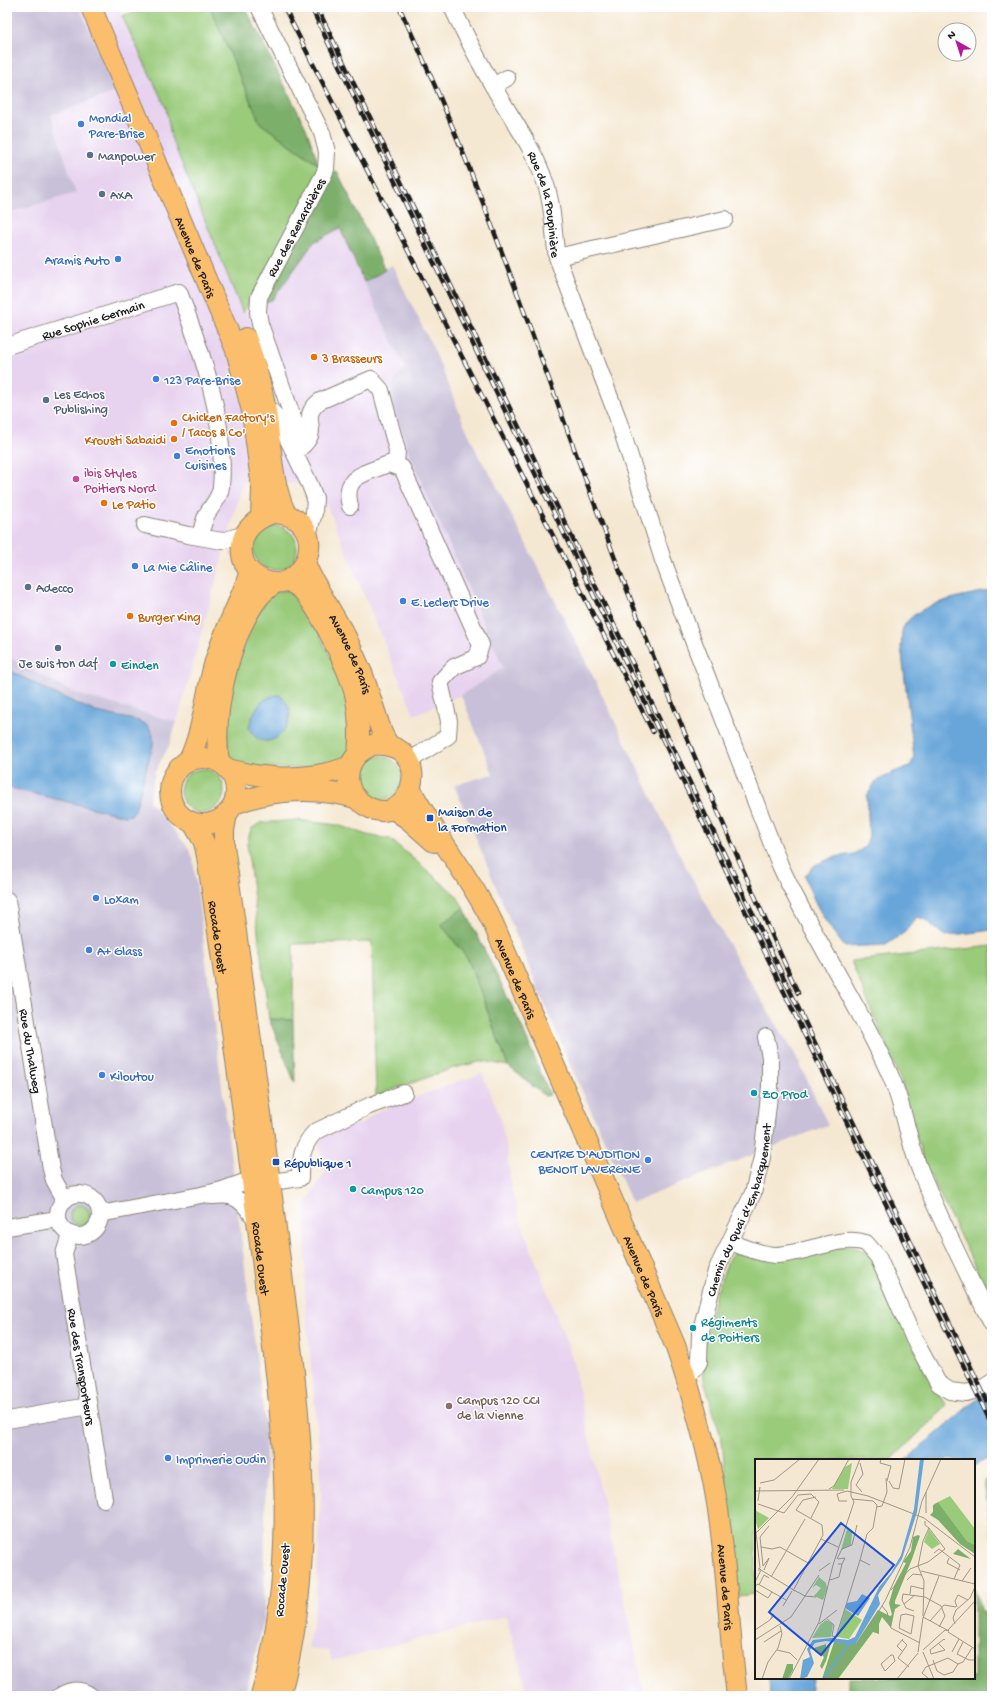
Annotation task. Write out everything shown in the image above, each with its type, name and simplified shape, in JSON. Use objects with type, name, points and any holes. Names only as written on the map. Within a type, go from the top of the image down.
[{"type":"main road","name":"Avenue de Paris","points":[[91,7],[236,350],[252,411],[262,489],[261,517]]},
{"type":"main road","name":"Avenue de Paris","points":[[104,7],[241,326],[256,365],[265,404],[278,493],[286,514]]},
{"type":"main road","points":[[188,762],[195,746],[218,651],[245,588],[246,563],[241,544],[251,525],[261,517],[273,513],[286,514],[299,522],[308,535],[310,550],[305,564],[298,574],[281,581],[259,597],[245,622],[230,660],[220,702],[217,724],[224,765],[236,786],[230,809]]},
{"type":"main road","points":[[246,563],[260,579],[281,581]]},
{"type":"main road","name":"Avenue de Paris","points":[[305,564],[312,580],[346,636],[363,675],[382,733],[389,746]]},
{"type":"main road","name":"Avenue de Paris","points":[[281,581],[301,589],[312,603],[332,639],[350,678],[356,697],[359,719],[353,761]]},
{"type":"main road","points":[[372,745],[389,746],[400,751],[409,761],[414,775],[411,790],[404,801],[393,809],[379,811],[366,806],[355,798],[343,795],[301,791],[253,796],[230,809],[211,823],[193,823],[177,812],[170,794],[174,775],[180,767],[198,758],[209,758],[256,776],[278,778],[319,775],[353,761],[372,745]]},
{"type":"main road","points":[[353,761],[348,784],[355,798]]},
{"type":"main road","name":"Avenue de Paris","points":[[411,790],[422,811],[468,879],[490,917],[644,1273],[686,1376],[704,1440],[717,1504],[738,1696]]},
{"type":"main road","name":"Rocade Ouest","points":[[230,809],[224,830],[224,846],[259,1184],[257,1222],[282,1426],[286,1519],[281,1598],[275,1638],[261,1696]]},
{"type":"main road","name":"Avenue de Paris","points":[[393,809],[408,818],[425,833],[468,879]]},
{"type":"main road","name":"Rocade Ouest","points":[[193,823],[204,842],[207,856],[248,1152],[259,1184]]},
{"type":"main road","points":[[259,1184],[299,1416],[304,1519],[298,1600],[292,1642],[280,1696]]},
{"type":"street","name":"Rue des Renardières","points":[[259,7],[317,121],[327,152],[326,169],[260,297],[258,312],[268,348],[299,432],[297,450]]},
{"type":"street","name":"Rue de la Poupinière","points":[[452,7],[493,86],[533,153],[547,185],[552,211],[553,237],[557,257],[725,219]]},
{"type":"street","points":[[493,86],[507,78]]},
{"type":"street","points":[[557,257],[617,416],[661,552],[689,630],[780,865],[796,900],[850,996],[891,1077],[902,1106],[919,1168],[941,1219],[992,1324]]},
{"type":"street","name":"Rue Sophie Germain","points":[[7,346],[178,292],[202,357],[214,398],[221,440],[221,489],[216,502],[203,523],[200,537]]},
{"type":"street","points":[[297,450],[311,437],[312,432],[309,416],[314,406],[320,401],[371,379],[381,390],[397,450],[396,465]]},
{"type":"street","name":"Rue des Renardières","points":[[265,404],[277,418],[297,450],[310,485],[314,498],[314,513],[308,535]]},
{"type":"street","points":[[350,506],[347,496],[348,488],[351,482],[388,464],[396,465],[402,468],[481,645],[477,657],[454,667],[440,682],[449,721],[448,736],[409,761]]},
{"type":"street","points":[[145,525],[222,541],[245,534]]},
{"type":"street","points":[[222,541],[246,563]]},
{"type":"street","name":"Rue du Thalweg","points":[[7,900],[50,1170],[65,1200]]},
{"type":"street","name":"Chemin du Quai d’Embarquement","points":[[686,1376],[694,1370],[698,1362],[700,1334],[716,1271],[753,1193],[762,1157],[770,1087],[770,1057],[766,1037]]},
{"type":"street","points":[[229,1191],[259,1184],[300,1178],[302,1151],[309,1138],[315,1132],[369,1106],[404,1093]]},
{"type":"street","points":[[100,1214],[201,1195],[223,1197],[229,1191],[248,1152]]},
{"type":"street","points":[[229,1191],[246,1207],[257,1222]]},
{"type":"street","points":[[84,1195],[95,1202],[99,1208],[100,1214],[98,1224],[87,1234],[77,1236],[70,1235],[64,1231],[58,1219],[60,1206],[65,1200],[72,1196],[84,1195]]},
{"type":"street","points":[[7,1227],[58,1219]]},
{"type":"street","name":"Rue des Transporteurs","points":[[70,1235],[64,1254],[104,1499]]},
{"type":"street","points":[[731,1242],[756,1251],[776,1255],[851,1241],[866,1243],[878,1257],[913,1337],[938,1383],[950,1391],[966,1393],[981,1389],[992,1382]]},
{"type":"street","points":[[7,1420],[89,1406]]},
{"type":"street","points":[[60,1696],[68,1691],[77,1690],[91,1696]]},
{"type":"shaded area","points":[[7,7],[79,7],[116,92],[51,115],[76,193],[7,213]]},
{"type":"shaded area","points":[[79,7],[119,7],[166,108],[171,137],[243,313],[273,299],[314,242],[340,228],[405,368],[396,378],[410,455],[503,668],[461,695],[414,715],[318,484],[243,482],[177,722],[74,693],[7,656],[7,213],[76,193],[51,115],[116,92]]},
{"type":"shaded area","points":[[392,265],[435,352],[480,459],[491,475],[588,666],[681,858],[745,974],[795,1054],[828,1125],[632,1203],[559,1039],[454,785],[493,774],[461,695],[503,668],[410,455],[393,404],[392,386],[396,378],[405,368],[364,282]]},
{"type":"shaded area","points":[[7,656],[74,693],[177,722],[169,746],[155,772],[149,801],[188,847],[193,859],[266,1432],[264,1620],[245,1696],[7,1696]]},
{"type":"shaded area","name":"Campus 120 CCI de la Vienne","points":[[482,1073],[500,1116],[507,1151],[511,1187],[519,1217],[571,1354],[645,1696],[529,1696],[506,1616],[332,1661],[329,1651],[308,1648],[316,1599],[321,1494],[320,1458],[305,1303],[306,1204],[325,1172],[319,1145],[324,1136],[353,1124],[360,1125],[376,1112]]},
{"type":"green space","points":[[148,7],[210,7],[260,123],[319,165],[312,185],[243,313],[171,137],[166,108],[122,16]]},
{"type":"green space","points":[[210,7],[245,7],[306,128],[319,165],[260,123]]},
{"type":"green space","points":[[337,171],[385,270],[364,282],[340,228],[314,242],[273,299],[263,304],[329,176]]},
{"type":"green space","points":[[275,526],[287,530],[293,536],[297,548],[293,560],[287,566],[275,570],[263,566],[257,560],[253,548],[257,536],[263,530]]},
{"type":"green space","points":[[290,590],[306,606],[350,697],[351,754],[324,769],[238,767],[228,759],[225,702],[252,622],[273,592]]},
{"type":"green space","points":[[380,756],[392,760],[398,766],[402,778],[398,790],[392,796],[380,800],[368,796],[362,790],[358,778],[362,766],[368,760]]},
{"type":"green space","points":[[202,769],[214,773],[220,779],[224,791],[220,803],[214,809],[202,813],[190,809],[184,803],[180,791],[184,779],[190,773]]},
{"type":"green space","points":[[296,820],[337,825],[367,835],[390,839],[456,895],[464,908],[441,924],[468,959],[508,1066],[484,1061],[453,1068],[376,1096],[372,942],[293,944],[293,1020],[269,1019],[247,844],[251,829],[260,823]]},
{"type":"green space","points":[[464,908],[521,1025],[550,1095],[545,1096],[508,1066],[468,959],[441,924]]},
{"type":"green space","points":[[992,946],[992,1301],[924,1163],[902,1084],[851,961]]},
{"type":"green space","points":[[269,1019],[293,1020],[295,1083]]},
{"type":"green space","points":[[80,1205],[87,1208],[90,1215],[87,1222],[80,1225],[73,1222],[70,1215],[73,1208]]},
{"type":"green space","points":[[853,1246],[873,1256],[926,1373],[947,1406],[892,1459],[755,1459],[755,1594],[737,1596],[722,1441],[704,1380],[703,1349],[716,1293],[729,1259],[733,1254]]},
{"type":"green space","points":[[992,1476],[992,1536],[984,1481]]},
{"type":"green space","points":[[975,1590],[982,1612],[992,1612],[992,1696],[848,1696],[848,1679],[975,1679]]},
{"type":"water","points":[[992,591],[992,930],[945,936],[924,919],[917,917],[905,932],[886,945],[845,947],[821,913],[805,876],[815,865],[834,857],[854,854],[865,847],[869,836],[867,796],[875,782],[910,766],[914,758],[901,646],[903,628],[909,619],[918,612],[940,602]]},
{"type":"water","points":[[7,669],[53,693],[96,712],[139,721],[148,726],[153,735],[153,745],[135,810],[131,815],[125,816],[7,787]]},
{"type":"water","points":[[279,695],[287,703],[290,713],[288,724],[275,739],[266,741],[257,738],[249,728],[252,716],[258,706],[267,698]]},
{"type":"water","points":[[992,1389],[992,1456],[975,1465],[975,1459],[907,1459],[970,1405]]},
{"type":"water","points":[[769,1679],[813,1679],[811,1696],[770,1696]]},
{"type":"railway","points":[[284,7],[653,732]]},
{"type":"railway","points":[[311,7],[992,1425]]},
{"type":"railway","points":[[317,7],[992,1411]]},
{"type":"railway","points":[[399,7],[428,70],[481,198],[624,583],[671,701],[746,877],[798,993]]},
{"type":"place","name":"Mondial Pare-Brise","points":[[81,124]]},
{"type":"place","name":"Manpower","points":[[90,155]]},
{"type":"place","name":"AXA","points":[[102,194]]},
{"type":"place","name":"Aramis Auto","points":[[118,259]]},
{"type":"place","name":"3 Brasseurs","points":[[314,357]]},
{"type":"place","name":"123 Pare-Brise","points":[[156,379]]},
{"type":"place","name":"Les Echos Publishing","points":[[46,400]]},
{"type":"place","name":"Chicken Factory's / Tacos & Co'","points":[[174,423]]},
{"type":"place","name":"Krousti Sabaidi","points":[[174,439]]},
{"type":"place","name":"Emotions Cuisines","points":[[177,456]]},
{"type":"place","name":"ibis Styles Poitiers Nord","points":[[76,479]]},
{"type":"place","name":"Le Patio","points":[[104,503]]},
{"type":"place","name":"La Mie Câline","points":[[135,566]]},
{"type":"place","name":"Adecco","points":[[28,587]]},
{"type":"place","name":"E.Leclerc Drive","points":[[403,601]]},
{"type":"place","name":"Burger King","points":[[130,616]]},
{"type":"place","name":"Je suis ton daf","points":[[58,648]]},
{"type":"place","name":"Einden","points":[[113,664]]},
{"type":"place","name":"Maison de la Formation","points":[[430,818]]},
{"type":"place","name":"Loxam","points":[[96,898]]},
{"type":"place","name":"A+ Glass","points":[[89,950]]},
{"type":"place","name":"Kiloutou","points":[[102,1075]]},
{"type":"place","name":"ZO Prod","points":[[754,1093]]},
{"type":"place","name":"CENTRE D'AUDITION BENOIT LAVERGNE","points":[[648,1160]]},
{"type":"place","name":"République 1","points":[[276,1162]]},
{"type":"place","name":"Campus 120","points":[[353,1189]]},
{"type":"place","name":"Régiments de Poitiers","points":[[693,1328]]},
{"type":"place","name":"Campus 120 CCI de la Vienne","points":[[449,1406]]},
{"type":"place","name":"Imprimerie Oudin","points":[[168,1458]]}]
